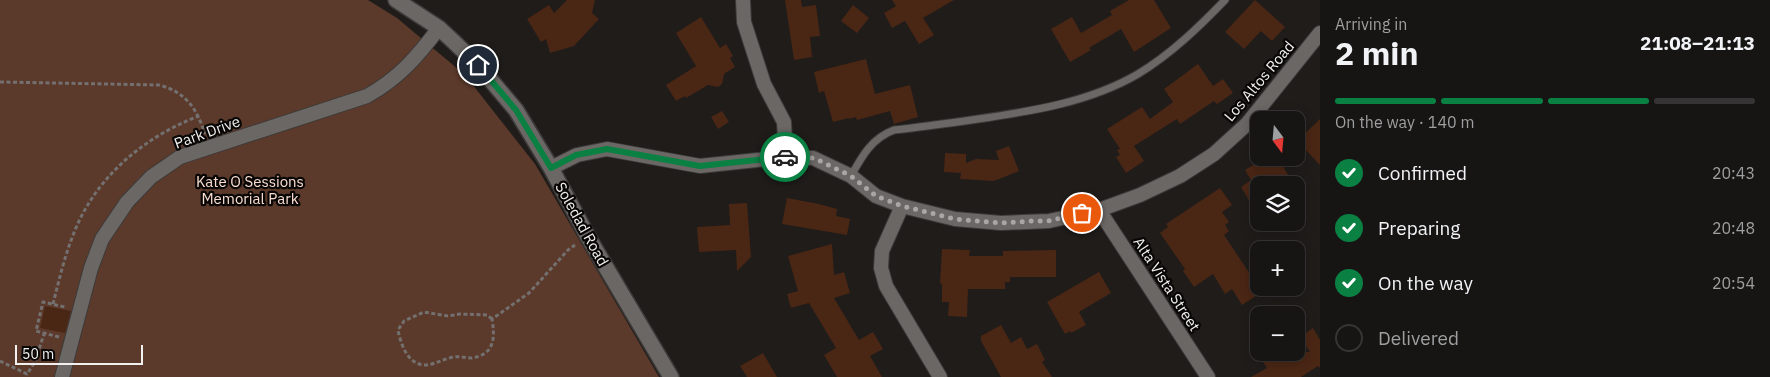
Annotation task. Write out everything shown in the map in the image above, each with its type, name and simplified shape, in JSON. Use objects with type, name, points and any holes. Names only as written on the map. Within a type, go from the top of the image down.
[{"type":"street","name":"Soledad Road","points":[[396,0],[439,28],[478,65],[516,110],[671,377]]},
{"type":"street","points":[[743,0],[744,22],[764,84],[784,122],[786,157]]},
{"type":"street","name":"Park Drive","points":[[62,377],[91,268],[102,240],[126,202],[151,177],[180,157],[366,96],[383,87],[400,74],[439,28]]},
{"type":"street","name":"Los Altos Road","points":[[551,168],[576,155],[607,149],[700,166],[786,157],[814,158],[851,176],[876,196],[902,206],[955,219],[1001,223],[1048,221],[1098,210],[1140,195],[1172,180],[1214,154],[1248,124],[1320,32]]},
{"type":"street","points":[[902,206],[882,251],[881,268],[886,286],[940,377]]},
{"type":"street","name":"Alta Vista Street","points":[[1098,210],[1208,377]]},
{"type":"lane","points":[[851,176],[863,154],[872,143],[884,134],[894,130],[1051,107],[1086,97],[1118,84],[1139,73],[1183,42],[1225,0]]},
{"type":"path","points":[[0,82],[159,85],[173,89],[191,104],[199,116],[208,147]]},
{"type":"path","points":[[53,304],[70,245],[80,220],[91,200],[108,178],[121,163],[142,146],[184,122],[199,116]]},
{"type":"path","points":[[492,320],[529,293],[568,250],[588,237]]},
{"type":"path","points":[[72,340],[36,331],[43,302],[80,310]]},
{"type":"path","points":[[424,312],[448,316],[460,314],[487,315],[492,320],[495,337],[491,347],[482,354],[471,358],[460,356],[444,359],[428,365],[419,364],[410,359],[400,340],[398,330],[404,321],[424,312]]},
{"type":"path","points":[[0,361],[27,374],[35,362],[44,334]]},
{"type":"green space","name":"Kate O Sessions Memorial Park","points":[[0,0],[368,0],[397,18],[465,75],[535,164],[659,377],[0,377]]},
{"type":"building","points":[[567,0],[595,0],[592,13],[599,19],[574,46],[550,53],[546,39],[541,42],[527,19],[549,5],[554,13]]},
{"type":"building","points":[[785,0],[801,0],[802,7],[816,5],[820,36],[810,37],[812,57],[794,60]]},
{"type":"building","points":[[892,0],[954,0],[923,18],[934,35],[919,44],[905,21],[892,28],[884,13],[896,6]]},
{"type":"building","points":[[1129,0],[1154,0],[1171,28],[1134,52],[1121,29],[1070,62],[1051,29],[1072,17],[1081,33],[1112,15],[1110,11]]},
{"type":"building","points":[[1255,0],[1285,27],[1272,41],[1261,31],[1244,49],[1225,32]]},
{"type":"building","points":[[853,5],[869,18],[857,33],[841,21]]},
{"type":"building","points":[[701,17],[720,48],[726,44],[733,56],[730,58],[735,67],[724,74],[722,84],[718,87],[708,85],[686,98],[685,96],[676,101],[666,85],[696,66],[676,33]]},
{"type":"building","points":[[866,59],[875,94],[910,85],[918,117],[894,124],[890,111],[857,120],[856,117],[833,122],[824,91],[819,93],[814,72]]},
{"type":"building","points":[[1198,64],[1213,86],[1223,79],[1233,93],[1217,104],[1214,101],[1180,124],[1177,119],[1134,146],[1144,161],[1126,173],[1116,157],[1120,155],[1117,150],[1120,149],[1107,129],[1142,107],[1150,119],[1173,102],[1164,89]]},
{"type":"building","points":[[722,111],[729,122],[718,129],[711,117]]},
{"type":"building","points":[[1320,119],[1320,165],[1305,149],[1305,133]]},
{"type":"building","points":[[1009,146],[1019,171],[994,181],[960,179],[961,173],[944,172],[945,153],[966,154],[966,163],[976,159],[999,160],[996,151]]},
{"type":"building","points":[[1252,166],[1283,166],[1289,176],[1250,176],[1250,178],[1245,170]]},
{"type":"building","points":[[1250,181],[1250,202],[1241,187]]},
{"type":"building","points":[[1220,188],[1232,205],[1222,212],[1229,222],[1225,225],[1229,231],[1224,235],[1250,274],[1250,296],[1256,296],[1242,305],[1232,289],[1225,294],[1213,274],[1194,287],[1183,271],[1185,269],[1160,233],[1168,227],[1166,224]]},
{"type":"building","points":[[787,198],[837,209],[836,216],[850,219],[847,235],[782,224]]},
{"type":"building","points":[[747,203],[751,257],[737,271],[736,250],[699,252],[697,227],[730,225],[729,204]]},
{"type":"building","points":[[832,244],[834,275],[844,272],[850,293],[834,298],[859,340],[873,332],[883,349],[870,356],[882,377],[837,377],[824,355],[836,348],[809,303],[791,308],[787,294],[798,291],[788,256]]},
{"type":"building","points":[[942,249],[970,250],[969,256],[1003,256],[1003,251],[1056,250],[1056,277],[1010,277],[1010,282],[1005,282],[1005,289],[968,289],[967,317],[948,316],[949,302],[942,302],[942,284],[940,283]]},
{"type":"building","points":[[1099,272],[1111,293],[1079,312],[1086,325],[1065,334],[1047,302]]},
{"type":"building","points":[[45,306],[71,311],[65,333],[40,328]]},
{"type":"building","points":[[1001,325],[1011,343],[1021,337],[1027,349],[1037,344],[1045,360],[1042,362],[1052,377],[1001,377],[981,341],[981,336]]},
{"type":"building","points":[[1313,328],[1320,340],[1320,368],[1318,366],[1301,377],[1251,377],[1267,368],[1263,361],[1305,361],[1305,352],[1310,352],[1305,344],[1305,334]]},
{"type":"building","points":[[763,353],[777,377],[747,377],[740,366]]},
{"type":"way so far","points":[[785,157],[814,158],[851,176],[876,196],[902,206],[955,219],[1001,223],[1048,221],[1082,213]]},
{"type":"route","points":[[478,65],[516,110],[551,168],[576,155],[607,149],[700,166],[785,157]]}]
